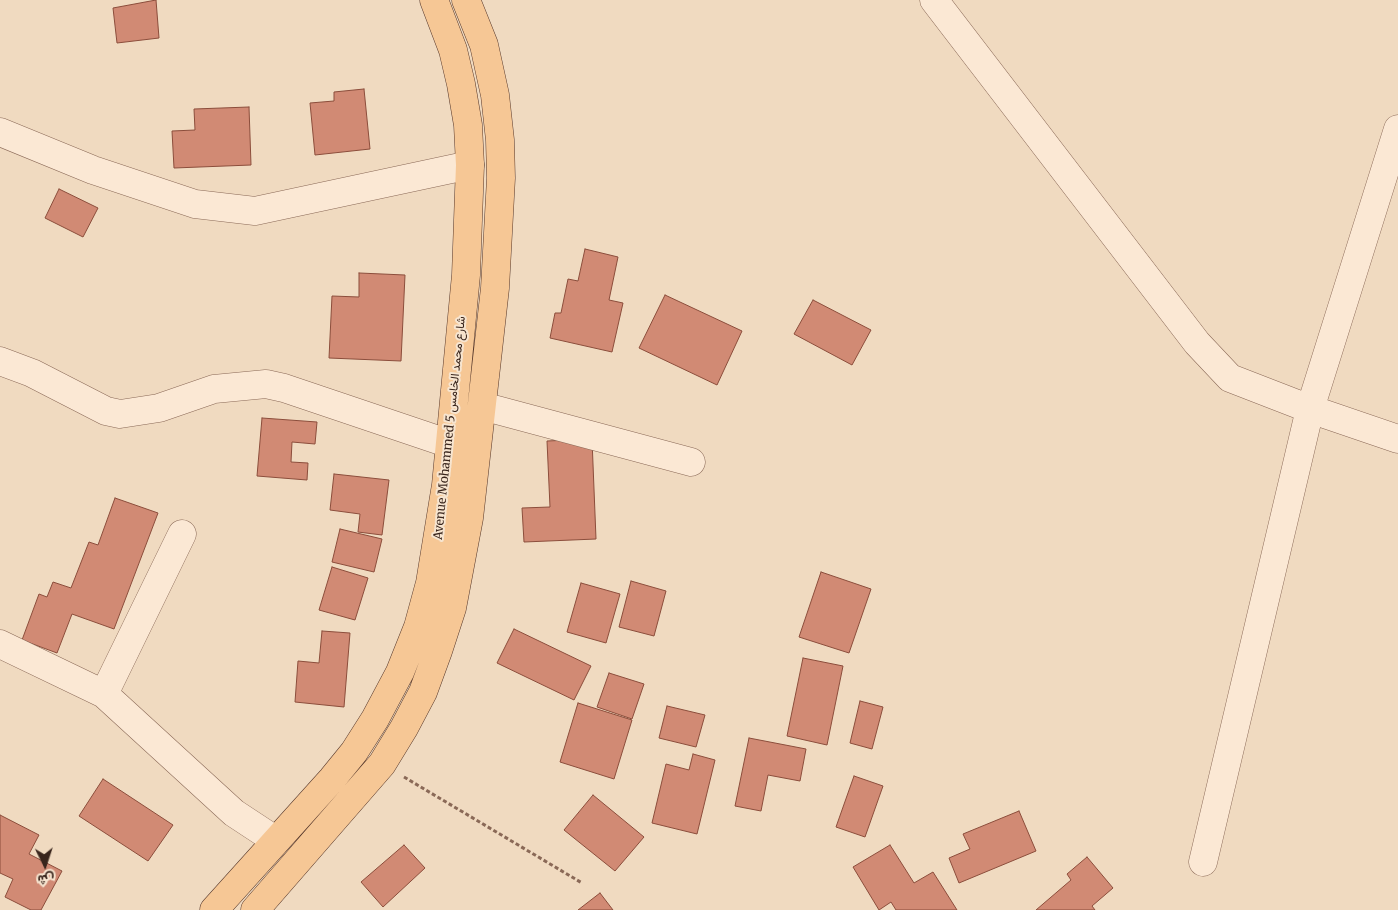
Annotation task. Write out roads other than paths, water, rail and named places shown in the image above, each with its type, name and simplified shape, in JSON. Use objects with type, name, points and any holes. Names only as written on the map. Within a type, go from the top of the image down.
[{"type":"main road","name":"Avenue Mohammed 5 شارع محمد الخامس","points":[[214,910],[354,752],[400,672],[418,627],[430,583],[446,484],[450,444],[466,275],[470,165],[468,125],[461,84],[453,50],[434,0]]},
{"type":"main road","points":[[255,910],[382,764],[423,692],[452,608],[469,518],[482,406],[495,288],[501,178],[500,140],[495,95],[484,45],[466,0]]},
{"type":"street","points":[[934,0],[1197,343],[1230,378],[1398,439]]},
{"type":"street","points":[[1203,862],[1310,408],[1398,130]]},
{"type":"street","points":[[0,132],[93,170],[195,204],[255,211],[470,165]]},
{"type":"street","points":[[0,361],[32,372],[106,411],[120,414],[159,408],[214,389],[266,384],[284,388],[450,444]]},
{"type":"street","points":[[482,406],[691,462]]},
{"type":"street","points":[[104,694],[182,534]]},
{"type":"street","points":[[0,644],[104,694],[234,813],[276,840]]}]
